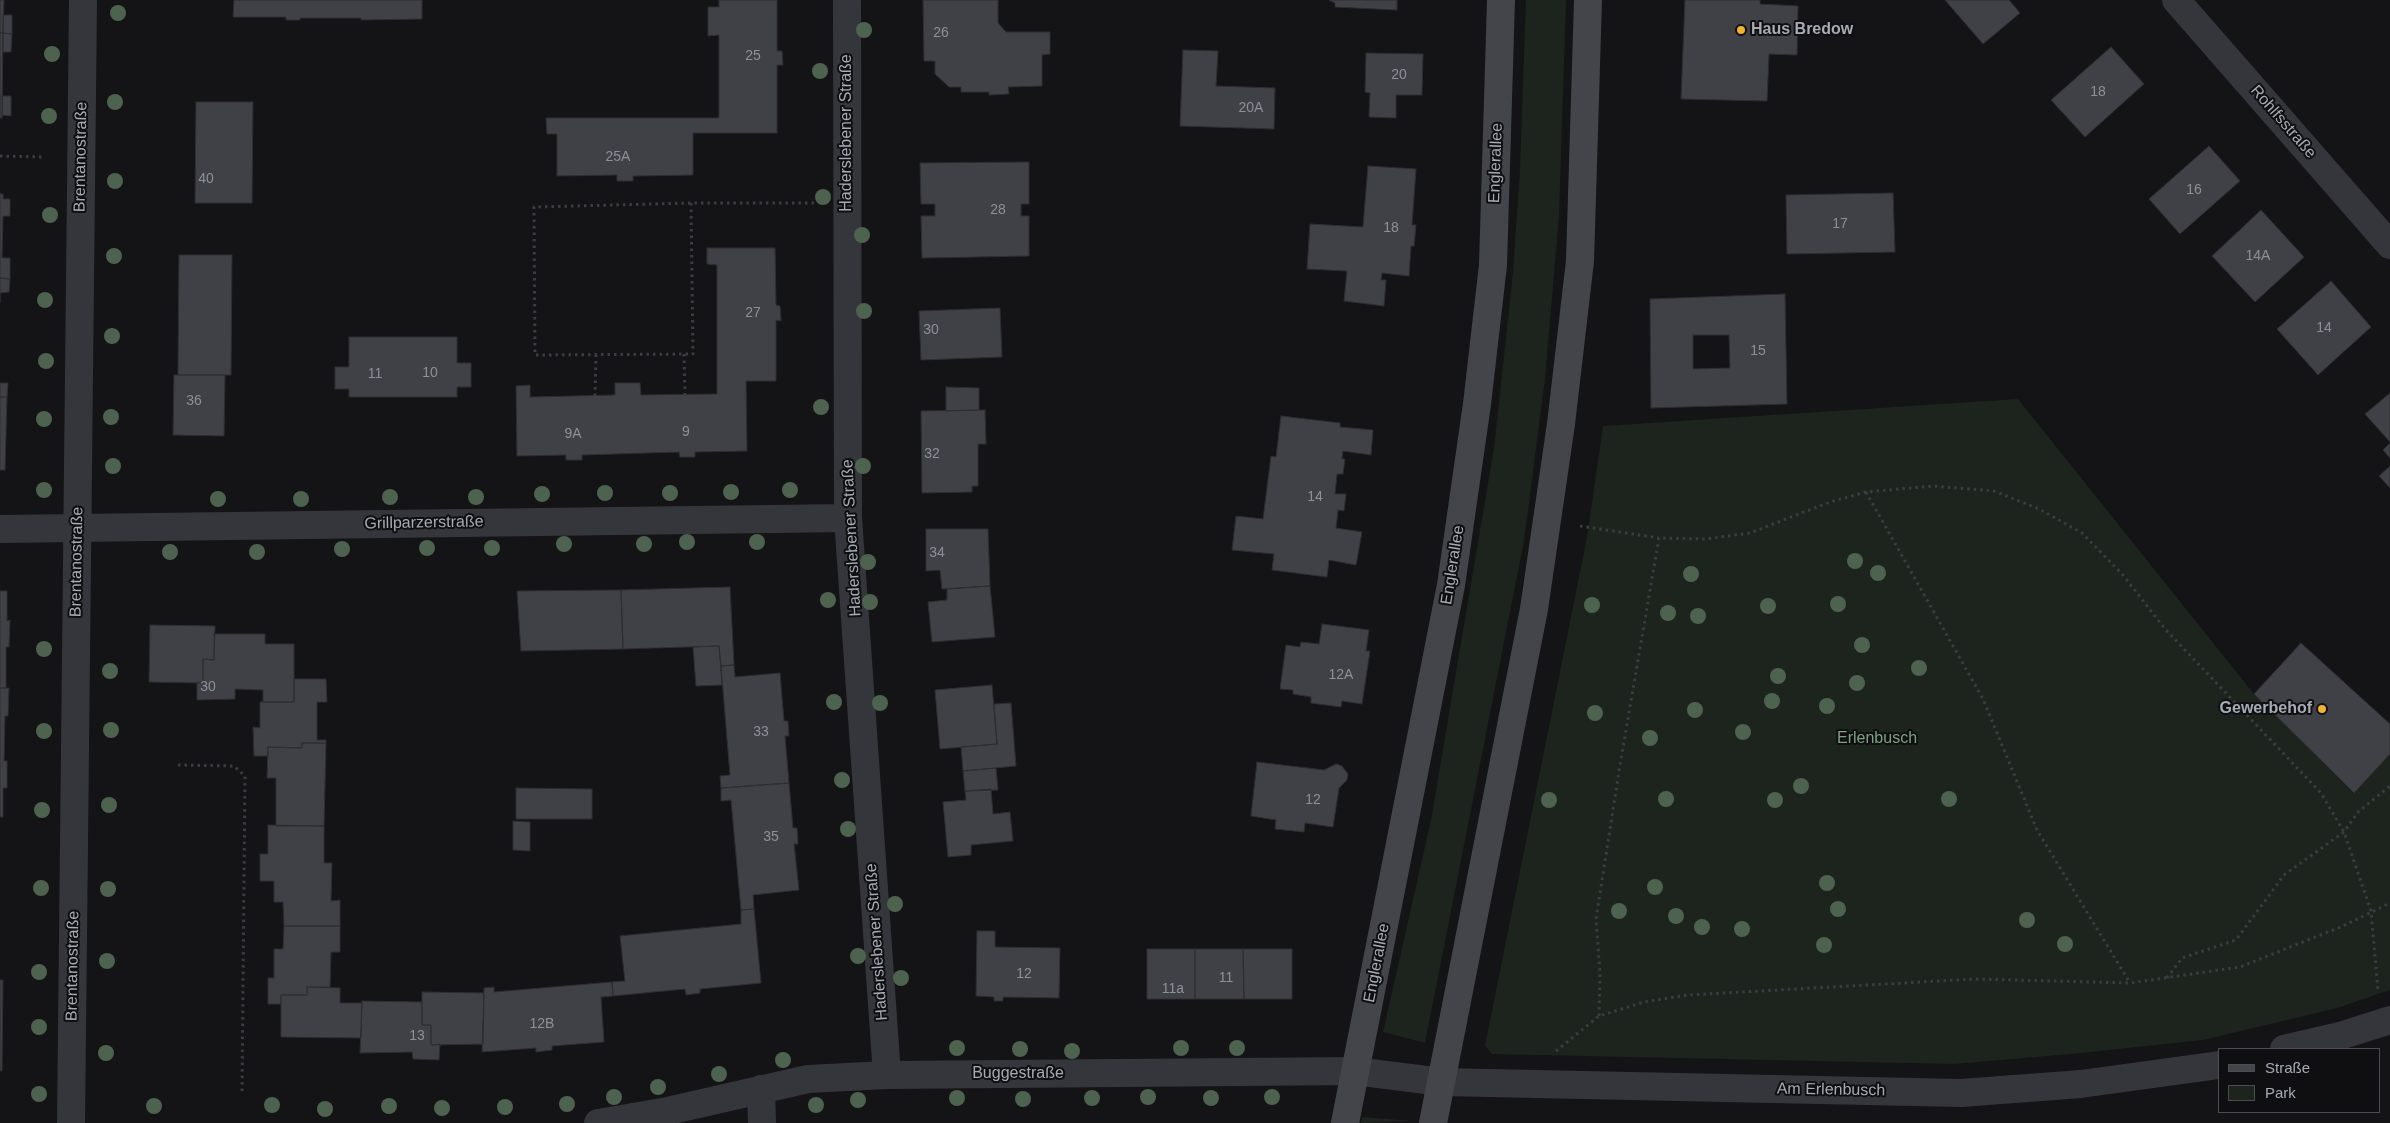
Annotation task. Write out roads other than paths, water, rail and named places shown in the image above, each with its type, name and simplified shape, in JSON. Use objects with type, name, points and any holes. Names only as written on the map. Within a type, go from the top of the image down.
[{"type":"main road","name":"Englerallee","points":[[1344,1123],[1356,1071],[1451,585],[1477,404],[1493,265],[1501,0]]},
{"type":"main road","points":[[1433,1123],[1534,609],[1561,424],[1580,261],[1588,0]]},
{"type":"street","name":"Brentanostraße","points":[[71,1123],[83,0]]},
{"type":"street","name":"Haderslebener Straße","points":[[847,0],[848,518],[887,1075]]},
{"type":"street","name":"Rohlfsstraße","points":[[2176,0],[2390,245]]},
{"type":"street","name":"Grillparzerstraße","points":[[0,529],[848,518]]},
{"type":"street","points":[[2288,1048],[2340,1036],[2385,1022]]},
{"type":"street","name":"Am Erlenbusch","points":[[1442,1082],[1961,1093],[2081,1084],[2218,1065]]},
{"type":"street","name":"Buggestraße","points":[[598,1123],[668,1111],[808,1078],[887,1075],[1356,1071],[1442,1082]]},
{"type":"street","points":[[762,1089],[762,1123]]},
{"type":"place","name":"Haus Bredow","points":[[1741,30]]},
{"type":"place","name":"Gewerbehof","points":[[2322,709]]},
{"type":"park label","name":"Erlenbusch","points":[[1877,739]]}]
